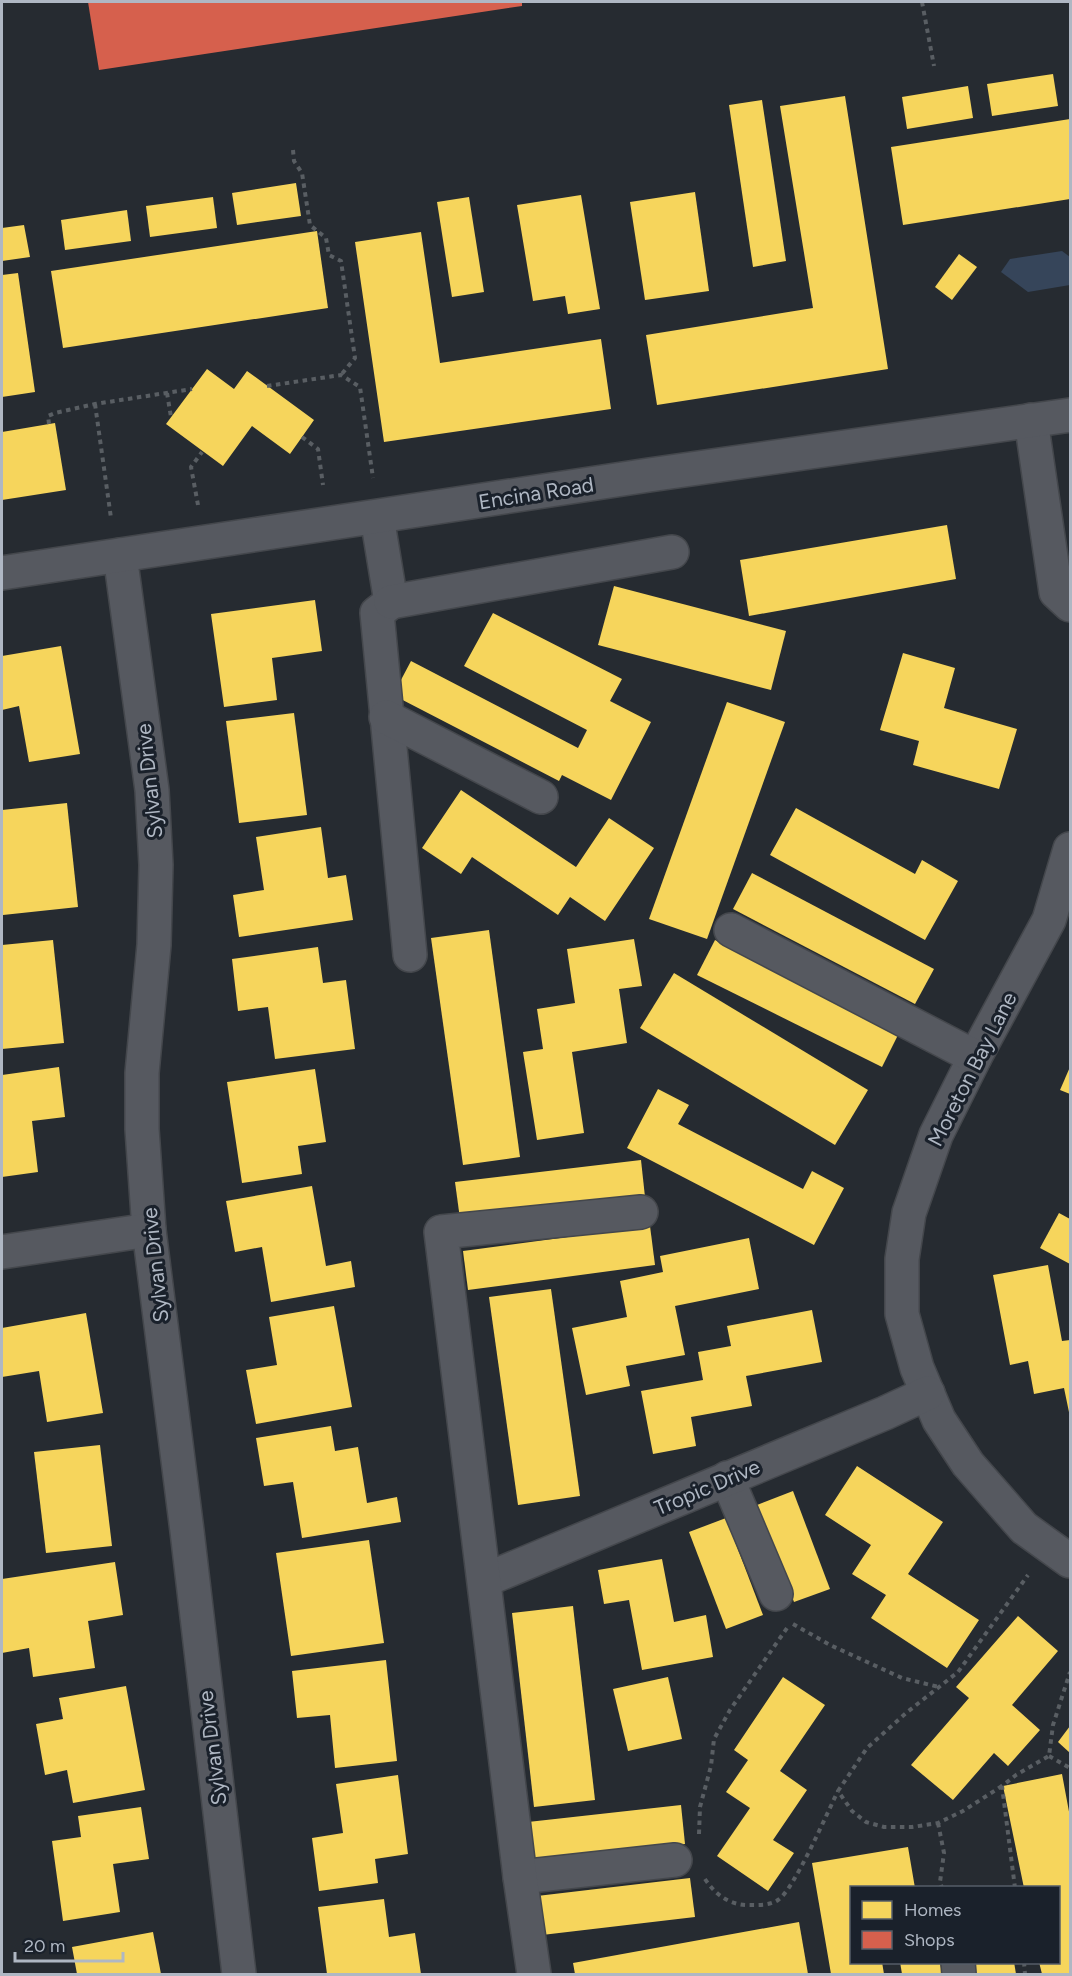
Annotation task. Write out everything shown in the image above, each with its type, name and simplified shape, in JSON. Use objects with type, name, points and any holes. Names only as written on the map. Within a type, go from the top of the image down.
[{"type":"street","name":"Encina Road","points":[[2,573],[1071,415]]},
{"type":"street","points":[[1031,420],[1056,592],[1071,605]]},
{"type":"street","points":[[377,517],[391,602]]},
{"type":"street","points":[[410,955],[377,614],[391,602],[672,552]]},
{"type":"street","name":"Sylvan Drive","points":[[120,555],[152,790],[156,865],[154,945],[142,1072],[142,1129],[149,1230],[239,1974]]},
{"type":"street","points":[[386,717],[542,797]]},
{"type":"street","name":"Moreton Bay Lane","points":[[1060,1554],[1024,1528],[968,1464],[939,1420],[917,1368],[902,1314],[902,1259],[909,1213],[936,1135],[975,1057],[1050,920],[1071,849]]},
{"type":"street","points":[[731,930],[975,1057]]},
{"type":"street","points":[[534,1974],[520,1877],[441,1232],[641,1212]]},
{"type":"street","points":[[2,1252],[149,1230]]},
{"type":"street","name":"Tropic Drive","points":[[485,1580],[928,1393]]},
{"type":"street","points":[[727,1478],[776,1594]]},
{"type":"street","points":[[520,1877],[686,1859]]},
{"type":"path","points":[[922,2],[934,66]]},
{"type":"path","points":[[293,150],[294,161],[302,173],[310,225],[326,238],[328,255],[341,261],[355,358],[341,375]]},
{"type":"path","points":[[267,386],[341,375],[360,387],[373,478]]},
{"type":"path","points":[[49,424],[48,416],[55,413],[192,389]]},
{"type":"path","points":[[168,393],[171,417]]},
{"type":"path","points":[[96,404],[111,518]]},
{"type":"path","points":[[302,437],[318,449],[323,485]]},
{"type":"path","points":[[198,505],[191,467],[202,452]]},
{"type":"path","points":[[940,1687],[902,1678],[830,1645],[790,1622],[730,1710],[714,1739],[711,1766],[686,1859],[702,1875],[714,1893],[737,1904],[763,1905],[779,1900],[798,1872],[838,1791],[867,1748],[906,1713],[940,1687],[958,1672],[1009,1599],[1060,1554]]},
{"type":"path","points":[[1049,1756],[1053,1725],[1071,1672]]},
{"type":"path","points":[[838,1791],[852,1811],[866,1822],[884,1827],[912,1827],[938,1823],[963,1811],[1049,1756]]},
{"type":"path","points":[[1049,1756],[1071,1768]]},
{"type":"path","points":[[1002,1786],[1015,1886]]},
{"type":"path","points":[[938,1823],[944,1853],[940,1882],[942,1886]]},
{"type":"water","points":[[1062,251],[1070,257],[1070,285],[1028,292],[1001,272],[1010,259]]},
{"type":"building: Homes","points":[[1053,74],[1058,106],[992,116],[987,84]]},
{"type":"building: Homes","points":[[968,86],[973,118],[907,129],[902,97]]},
{"type":"building: Homes","points":[[845,96],[888,369],[657,405],[646,335],[813,308],[780,106]]},
{"type":"building: Homes","points":[[762,100],[786,261],[753,267],[729,105]]},
{"type":"building: Homes","points":[[1070,119],[1070,199],[903,225],[891,147]]},
{"type":"building: Homes","points":[[296,183],[301,216],[237,225],[232,193]]},
{"type":"building: Homes","points":[[695,192],[709,291],[645,300],[630,202]]},
{"type":"building: Homes","points":[[581,195],[600,309],[568,314],[565,296],[533,301],[517,205]]},
{"type":"building: Homes","points":[[213,197],[217,228],[150,237],[146,206]]},
{"type":"building: Homes","points":[[469,197],[484,292],[452,297],[437,202]]},
{"type":"building: Homes","points":[[127,210],[131,241],[65,250],[61,220]]},
{"type":"building: Homes","points":[[24,225],[30,257],[2,261],[2,228]]},
{"type":"building: Homes","points":[[317,231],[328,308],[63,348],[51,271]]},
{"type":"building: Homes","points":[[421,232],[440,363],[601,339],[611,409],[384,442],[355,242]]},
{"type":"building: Homes","points":[[959,254],[977,267],[952,300],[935,287]]},
{"type":"building: Homes","points":[[18,273],[35,392],[2,397],[2,275]]},
{"type":"building: Homes","points":[[207,369],[234,389],[247,371],[314,420],[290,454],[252,426],[223,466],[166,424]]},
{"type":"building: Homes","points":[[55,423],[66,490],[2,500],[2,432]]},
{"type":"building: Homes","points":[[947,525],[956,579],[749,616],[740,560]]},
{"type":"building: Homes","points":[[614,586],[786,631],[771,690],[598,645]]},
{"type":"building: Homes","points":[[315,600],[322,651],[272,658],[277,700],[224,707],[211,614]]},
{"type":"building: Homes","points":[[493,613],[622,679],[610,701],[651,722],[611,800],[562,775],[559,781],[393,695],[411,661],[578,748],[587,730],[464,666]]},
{"type":"building: Homes","points":[[61,646],[80,754],[29,762],[19,706],[2,710],[2,656]]},
{"type":"building: Homes","points":[[903,653],[955,668],[944,708],[1017,729],[999,789],[913,765],[919,741],[880,730]]},
{"type":"building: Homes","points":[[727,702],[785,722],[707,939],[649,919]]},
{"type":"building: Homes","points":[[294,713],[307,815],[239,823],[226,721]]},
{"type":"building: Homes","points":[[461,790],[576,867],[609,818],[654,848],[605,921],[570,897],[558,915],[472,857],[461,874],[422,848]]},
{"type":"building: Homes","points":[[67,803],[78,907],[3,915],[2,810]]},
{"type":"building: Homes","points":[[796,808],[915,874],[922,860],[958,881],[925,940],[770,855]]},
{"type":"building: Homes","points":[[321,827],[328,878],[346,875],[353,920],[239,937],[233,895],[264,890],[256,837]]},
{"type":"building: Homes","points":[[752,873],[934,969],[915,1004],[733,909]]},
{"type":"building: Homes","points":[[489,930],[520,1157],[463,1165],[431,938]]},
{"type":"building: Homes","points":[[634,939],[642,986],[619,989],[627,1043],[572,1052],[584,1133],[537,1140],[523,1052],[543,1049],[537,1009],[575,1003],[567,949]]},
{"type":"building: Homes","points":[[53,940],[64,1043],[2,1049],[2,945]]},
{"type":"building: Homes","points":[[715,940],[899,1033],[882,1067],[697,975]]},
{"type":"building: Homes","points":[[318,947],[323,983],[346,980],[355,1049],[275,1059],[268,1007],[238,1011],[232,959]]},
{"type":"building: Homes","points":[[674,973],[868,1090],[835,1145],[640,1028]]},
{"type":"building: Homes","points":[[59,1067],[65,1117],[32,1121],[38,1172],[2,1177],[2,1075]]},
{"type":"building: Homes","points":[[1070,1067],[1070,1094],[1060,1090]]},
{"type":"building: Homes","points":[[315,1069],[326,1142],[298,1146],[302,1174],[242,1183],[227,1082]]},
{"type":"building: Homes","points":[[658,1089],[689,1105],[678,1124],[803,1189],[812,1171],[844,1188],[814,1245],[627,1148]]},
{"type":"building: Homes","points":[[641,1160],[645,1197],[460,1219],[455,1182]]},
{"type":"building: Homes","points":[[312,1186],[326,1266],[351,1261],[355,1287],[271,1302],[262,1247],[235,1252],[226,1201]]},
{"type":"building: Homes","points":[[1059,1213],[1070,1219],[1070,1264],[1040,1248]]},
{"type":"building: Homes","points":[[650,1226],[655,1265],[468,1290],[463,1251]]},
{"type":"building: Homes","points":[[749,1238],[759,1289],[675,1306],[685,1355],[626,1366],[630,1386],[586,1395],[572,1328],[627,1317],[620,1281],[663,1272],[660,1256]]},
{"type":"building: Homes","points":[[1048,1265],[1062,1341],[1070,1340],[1070,1417],[1064,1388],[1034,1394],[1028,1361],[1010,1365],[993,1275]]},
{"type":"building: Homes","points":[[551,1289],[580,1496],[518,1505],[489,1297]]},
{"type":"building: Homes","points":[[334,1306],[352,1407],[256,1424],[246,1370],[277,1365],[269,1317]]},
{"type":"building: Homes","points":[[812,1310],[822,1362],[746,1376],[752,1406],[691,1417],[696,1446],[653,1454],[641,1391],[703,1380],[698,1352],[731,1346],[727,1326]]},
{"type":"building: Homes","points":[[86,1313],[103,1413],[47,1422],[39,1371],[2,1377],[2,1328]]},
{"type":"building: Homes","points":[[331,1426],[335,1451],[358,1447],[367,1503],[397,1497],[401,1522],[302,1538],[293,1482],[264,1486],[256,1438]]},
{"type":"building: Homes","points":[[100,1445],[112,1546],[46,1553],[34,1452]]},
{"type":"building: Homes","points":[[857,1466],[943,1522],[908,1574],[979,1620],[947,1668],[871,1618],[886,1595],[852,1574],[871,1545],[825,1515]]},
{"type":"building: Homes","points":[[793,1491],[830,1589],[794,1602],[757,1505]]},
{"type":"building: Homes","points":[[726,1518],[763,1615],[726,1629],[689,1532]]},
{"type":"building: Homes","points":[[369,1540],[384,1643],[291,1656],[276,1553]]},
{"type":"building: Homes","points":[[662,1559],[674,1622],[706,1615],[713,1657],[642,1670],[629,1600],[604,1604],[598,1570]]},
{"type":"building: Homes","points":[[115,1562],[123,1615],[88,1621],[95,1668],[33,1677],[29,1648],[2,1653],[2,1579]]},
{"type":"building: Homes","points":[[573,1606],[595,1800],[534,1807],[512,1613]]},
{"type":"building: Homes","points":[[1018,1616],[1058,1651],[1012,1705],[1040,1730],[1008,1766],[994,1753],[953,1800],[911,1765],[969,1698],[956,1687]]},
{"type":"building: Homes","points":[[386,1660],[397,1761],[335,1768],[330,1715],[297,1718],[292,1671]]},
{"type":"building: Homes","points":[[668,1677],[682,1739],[628,1751],[613,1689]]},
{"type":"building: Homes","points":[[783,1677],[825,1705],[780,1771],[807,1790],[773,1840],[794,1853],[768,1891],[717,1856],[750,1808],[726,1792],[748,1760],[734,1750]]},
{"type":"building: Homes","points":[[126,1686],[145,1790],[73,1803],[67,1770],[45,1775],[36,1724],[63,1719],[59,1698]]},
{"type":"building: Homes","points":[[1070,1726],[1070,1753],[1058,1742]]},
{"type":"building: Homes","points":[[1062,1774],[1070,1817],[1070,1974],[1042,1974],[1040,1964],[1060,1964],[1060,1886],[1024,1886],[1003,1786]]},
{"type":"building: Homes","points":[[398,1775],[408,1854],[375,1859],[378,1883],[319,1891],[312,1838],[343,1833],[336,1784]]},
{"type":"building: Homes","points":[[681,1805],[685,1844],[533,1862],[528,1822]]},
{"type":"building: Homes","points":[[141,1807],[149,1859],[113,1864],[120,1912],[63,1921],[52,1841],[81,1837],[78,1816]]},
{"type":"building: Homes","points":[[908,1847],[915,1886],[850,1886],[850,1964],[882,1964],[884,1974],[831,1974],[812,1863]]},
{"type":"building: Homes","points":[[690,1878],[695,1917],[542,1935],[537,1896]]},
{"type":"building: Homes","points":[[384,1899],[389,1937],[415,1933],[421,1974],[327,1974],[318,1907]]},
{"type":"building: Homes","points":[[799,1922],[808,1974],[575,1974],[573,1963]]},
{"type":"building: Homes","points":[[153,1932],[161,1974],[77,1974],[72,1947]]},
{"type":"building: Homes","points":[[900,1964],[940,1964],[942,1974],[902,1974]]},
{"type":"building: Homes","points":[[974,1964],[1014,1964],[1016,1974],[976,1974]]},
{"type":"building: Shops","points":[[88,2],[522,2],[522,6],[99,70]]}]
